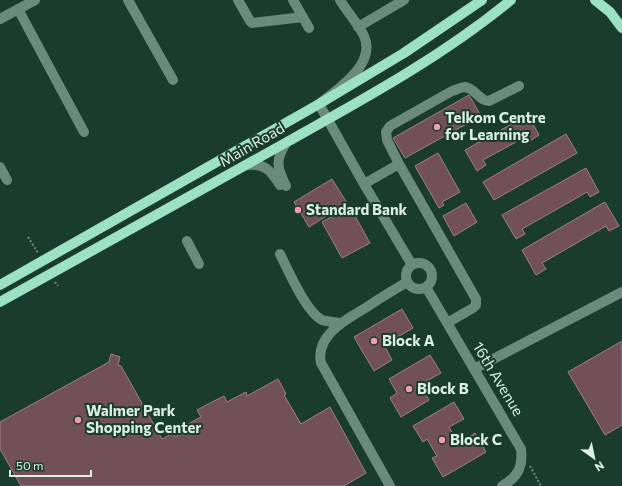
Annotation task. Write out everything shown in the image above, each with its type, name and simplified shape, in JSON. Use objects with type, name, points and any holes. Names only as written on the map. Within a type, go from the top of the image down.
[{"type":"main road","name":"Main Road","points":[[0,285],[319,104],[404,53],[482,0]]},
{"type":"main road","points":[[595,0],[610,12],[622,28]]},
{"type":"main road","name":"Main Road","points":[[0,302],[328,120],[442,51],[510,1]]},
{"type":"street","points":[[0,19],[35,0]]},
{"type":"street","points":[[128,0],[173,80]]},
{"type":"street","points":[[238,0],[252,23],[303,17]]},
{"type":"street","points":[[293,0],[309,28]]},
{"type":"street","points":[[340,0],[365,38],[366,50],[363,62],[356,73],[319,104],[412,265]]},
{"type":"street","points":[[358,27],[404,0]]},
{"type":"street","points":[[18,9],[84,132]]},
{"type":"street","points":[[447,323],[473,308],[476,305],[476,299],[399,164],[386,137],[386,132],[390,126],[460,88],[465,87],[470,89],[484,100],[489,101],[519,86]]},
{"type":"street","points":[[247,165],[256,164],[265,167],[284,187],[280,175],[278,160],[286,143]]},
{"type":"street","points":[[364,184],[399,164]]},
{"type":"street","points":[[0,167],[8,180]]},
{"type":"street","points":[[187,241],[199,264]]},
{"type":"street","points":[[280,254],[301,293],[315,314],[326,321],[341,322]]},
{"type":"street","points":[[416,263],[424,264],[430,269],[432,276],[426,287],[413,288],[407,282],[406,274],[409,267],[412,265],[416,263]]},
{"type":"street","points":[[390,486],[320,363],[319,352],[321,346],[341,322],[407,282]]},
{"type":"street","name":"16th Avenue","points":[[426,287],[521,449],[522,459],[517,474],[502,486]]},
{"type":"street","points":[[474,369],[622,292]]},
{"type":"path","points":[[28,237],[42,261]]},
{"type":"building","name":"Telkom Centre for Learning","points":[[469,95],[481,116],[405,158],[393,138]]},
{"type":"building","points":[[528,115],[539,135],[530,141],[527,136],[483,160],[486,165],[477,171],[465,150]]},
{"type":"building","points":[[566,134],[577,153],[494,200],[483,182]]},
{"type":"building","points":[[438,153],[460,192],[442,202],[444,205],[439,208],[415,166]]},
{"type":"building","points":[[586,168],[599,192],[590,197],[587,192],[522,229],[525,234],[516,239],[502,215]]},
{"type":"building","points":[[332,179],[347,203],[309,227],[294,202]]},
{"type":"building","points":[[605,202],[619,226],[609,231],[606,226],[542,263],[546,269],[536,275],[522,250]]},
{"type":"building","points":[[466,203],[477,222],[454,236],[443,216]]},
{"type":"building","points":[[350,207],[370,243],[342,258],[322,222]]},
{"type":"building","name":"Block A","points":[[402,309],[413,328],[384,345],[392,360],[374,371],[354,337]]},
{"type":"building","points":[[622,341],[622,425],[605,435],[568,372]]},
{"type":"building","name":"Walmer Park Shopping Center","points":[[111,354],[120,357],[118,365],[121,366],[162,439],[173,433],[175,437],[190,429],[188,424],[201,417],[197,410],[212,402],[224,396],[227,402],[246,392],[247,396],[278,379],[286,394],[284,395],[301,424],[330,407],[366,473],[344,486],[21,486],[0,449],[0,422],[109,362]]},
{"type":"building","name":"Block B","points":[[430,355],[441,373],[420,385],[429,400],[401,417],[390,398],[397,393],[389,379]]},
{"type":"building","name":"Block C","points":[[454,402],[464,419],[449,427],[458,443],[475,433],[486,452],[443,477],[432,458],[437,456],[427,439],[423,442],[413,426]]},
{"type":"place","name":"Telkom Centre for Learning","points":[[437,127]]},
{"type":"place","name":"Standard Bank","points":[[298,210]]},
{"type":"place","name":"Block A","points":[[374,341]]},
{"type":"place","name":"Block B","points":[[409,389]]},
{"type":"place","name":"Walmer Park Shopping Center","points":[[78,420]]},
{"type":"place","name":"Block C","points":[[442,440]]}]
